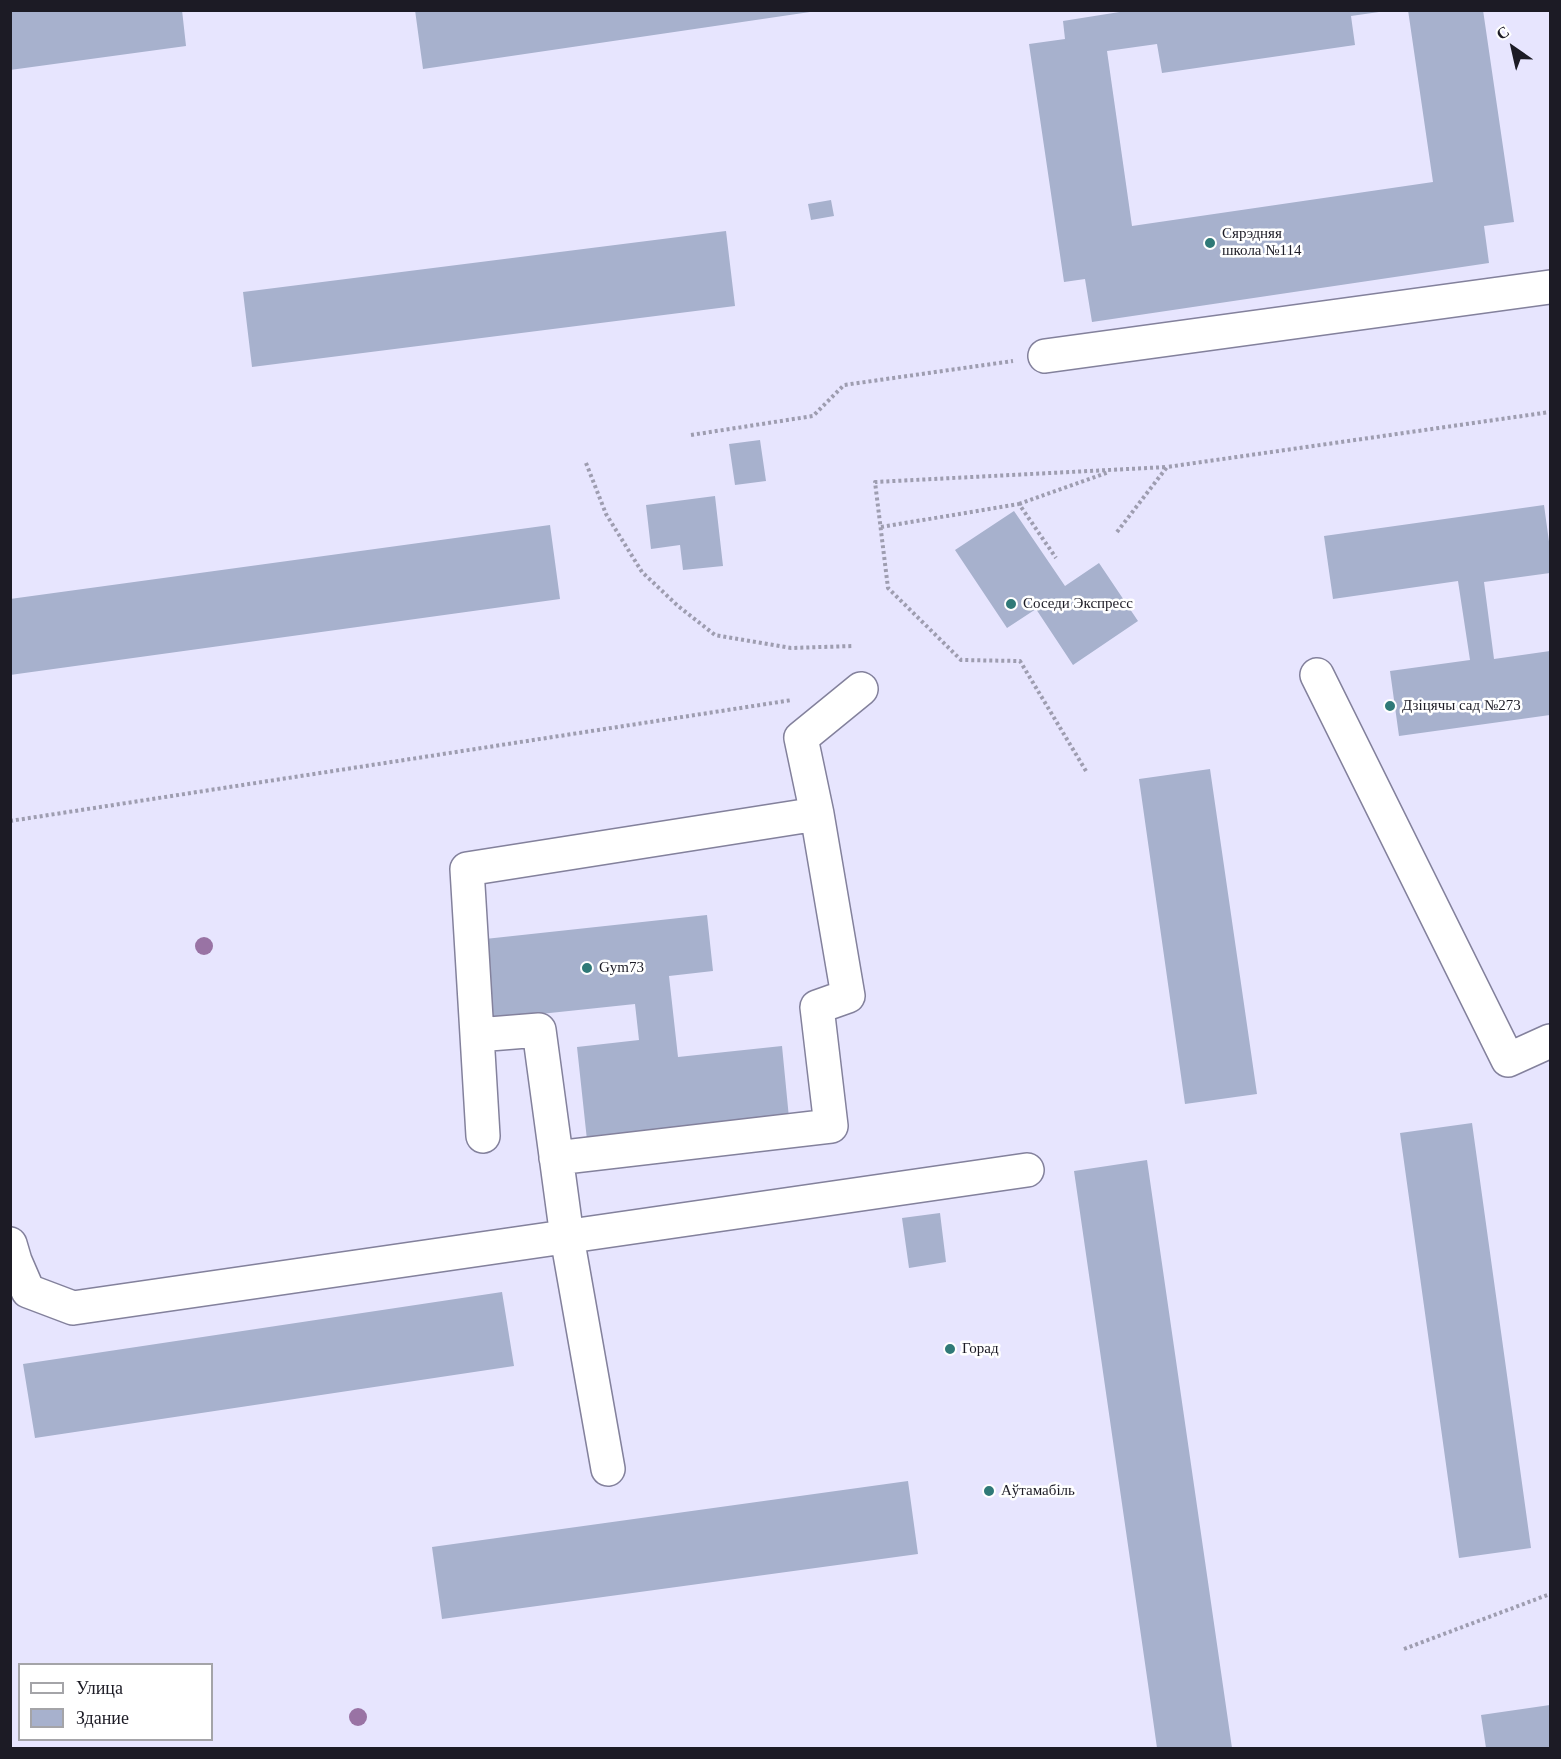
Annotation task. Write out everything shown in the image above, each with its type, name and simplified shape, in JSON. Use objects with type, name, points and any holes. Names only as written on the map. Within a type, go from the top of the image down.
[{"type":"lane","points":[[1045,356],[1551,287]]},
{"type":"lane","points":[[1317,675],[1508,1060],[1551,1041]]},
{"type":"lane","points":[[556,1158],[831,1126],[817,1007],[848,996],[817,814],[801,738],[861,689]]},
{"type":"lane","points":[[483,1136],[467,869],[817,814]]},
{"type":"lane","points":[[477,1035],[539,1030],[567,1237],[608,1469]]},
{"type":"lane","points":[[10,1244],[28,1291],[73,1308],[1027,1170]]},
{"type":"path","points":[[691,435],[813,416],[844,385],[1045,356]]},
{"type":"path","points":[[1086,771],[1020,661],[961,660],[888,588],[875,482],[1167,467],[1551,412]]},
{"type":"path","points":[[586,463],[606,514],[642,572],[678,606],[715,635],[790,648],[853,645]]},
{"type":"path","points":[[1117,532],[1167,467]]},
{"type":"path","points":[[881,527],[1019,504],[1114,470]]},
{"type":"path","points":[[1019,504],[1056,558]]},
{"type":"path","points":[[10,821],[802,698]]},
{"type":"path","points":[[1404,1649],[1551,1594]]},
{"type":"building","points":[[10,10],[182,10],[186,46],[10,70]]},
{"type":"building","points":[[415,10],[810,10],[810,12],[423,69]]},
{"type":"building","points":[[1132,10],[1379,10],[1379,12],[1351,16],[1355,45],[1162,73],[1157,44],[1107,51],[1132,226],[1433,182],[1408,10],[1483,10],[1514,222],[1484,226],[1489,263],[1092,322],[1085,279],[1064,282],[1029,44],[1065,39],[1063,21]]},
{"type":"building","points":[[831,200],[834,216],[811,220],[808,204]]},
{"type":"building","points":[[726,231],[735,306],[252,367],[243,292]]},
{"type":"building","points":[[760,440],[766,481],[735,485],[729,444]]},
{"type":"building","points":[[715,496],[723,566],[683,570],[680,545],[651,549],[646,505]]},
{"type":"building","points":[[1544,505],[1550,549],[1550,573],[1484,582],[1494,659],[1550,651],[1550,715],[1399,736],[1390,671],[1470,660],[1458,581],[1333,599],[1324,536]]},
{"type":"building","points":[[1014,511],[1065,586],[1099,563],[1138,621],[1073,665],[1036,609],[1007,628],[955,550]]},
{"type":"building","points":[[550,525],[560,599],[10,675],[10,599]]},
{"type":"building","points":[[1210,769],[1257,1094],[1185,1104],[1139,779]]},
{"type":"building","points":[[707,915],[713,971],[669,976],[678,1057],[782,1046],[789,1118],[587,1140],[577,1047],[639,1040],[635,1004],[493,1019],[485,939]]},
{"type":"building","points":[[1472,1123],[1531,1548],[1459,1558],[1400,1133]]},
{"type":"building","points":[[1147,1160],[1232,1748],[1157,1748],[1074,1171]]},
{"type":"building","points":[[940,1213],[946,1262],[909,1268],[902,1218]]},
{"type":"building","points":[[502,1292],[514,1366],[35,1438],[23,1364]]},
{"type":"building","points":[[908,1481],[918,1554],[442,1619],[432,1547]]},
{"type":"building","points":[[1550,1705],[1550,1748],[1486,1748],[1481,1715]]},
{"type":"place","name":"Сярэдняя школа №114","points":[[1210,243]]},
{"type":"place","name":"Соседи Экспресс","points":[[1011,604]]},
{"type":"place","name":"Дзіцячы сад №273","points":[[1390,706]]},
{"type":"place","name":"Gym73","points":[[587,968]]},
{"type":"place","name":"Горад","points":[[950,1349]]},
{"type":"place","name":"Аўтамабіль","points":[[989,1491]]}]
